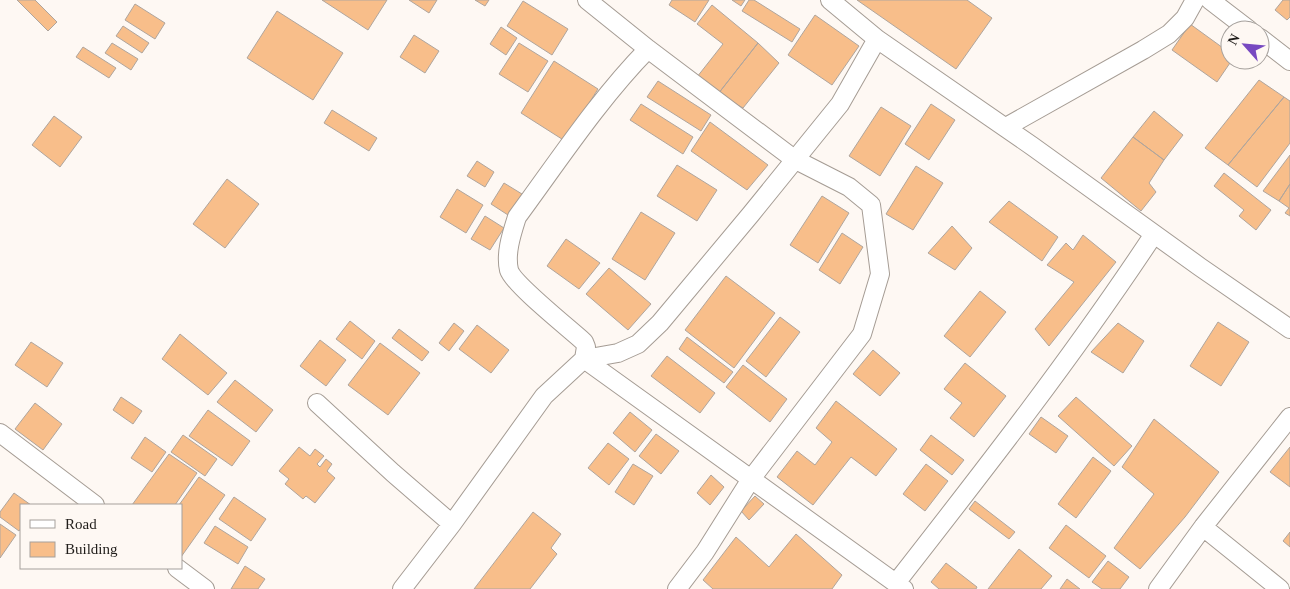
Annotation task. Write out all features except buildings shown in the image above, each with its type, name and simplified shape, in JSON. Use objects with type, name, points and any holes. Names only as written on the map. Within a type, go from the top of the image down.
[{"type":"street","points":[[588,0],[648,49],[794,159],[849,187],[871,205],[880,274],[862,334],[751,479],[705,552],[677,589]]},
{"type":"street","points":[[830,0],[877,39],[1006,127],[1290,329]]},
{"type":"street","points":[[1006,127],[1169,34],[1185,18],[1195,0]]},
{"type":"street","points":[[1210,0],[1237,20]]},
{"type":"street","points":[[402,589],[452,524],[544,396],[584,359],[618,353],[638,344],[660,323],[840,104],[877,39]]},
{"type":"street","points":[[1270,46],[1290,61]]},
{"type":"street","points":[[584,359],[586,347],[584,342],[527,292],[509,272],[508,256],[511,236],[517,217],[589,119],[630,67],[648,49]]},
{"type":"street","points":[[584,359],[900,586],[1115,293],[1154,234]]},
{"type":"street","points":[[317,402],[393,473],[452,524]]},
{"type":"street","points":[[1158,589],[1203,527],[1290,417]]},
{"type":"street","points":[[0,433],[94,504]]},
{"type":"street","points":[[1203,527],[1280,589]]},
{"type":"street","points":[[178,569],[205,589]]}]
